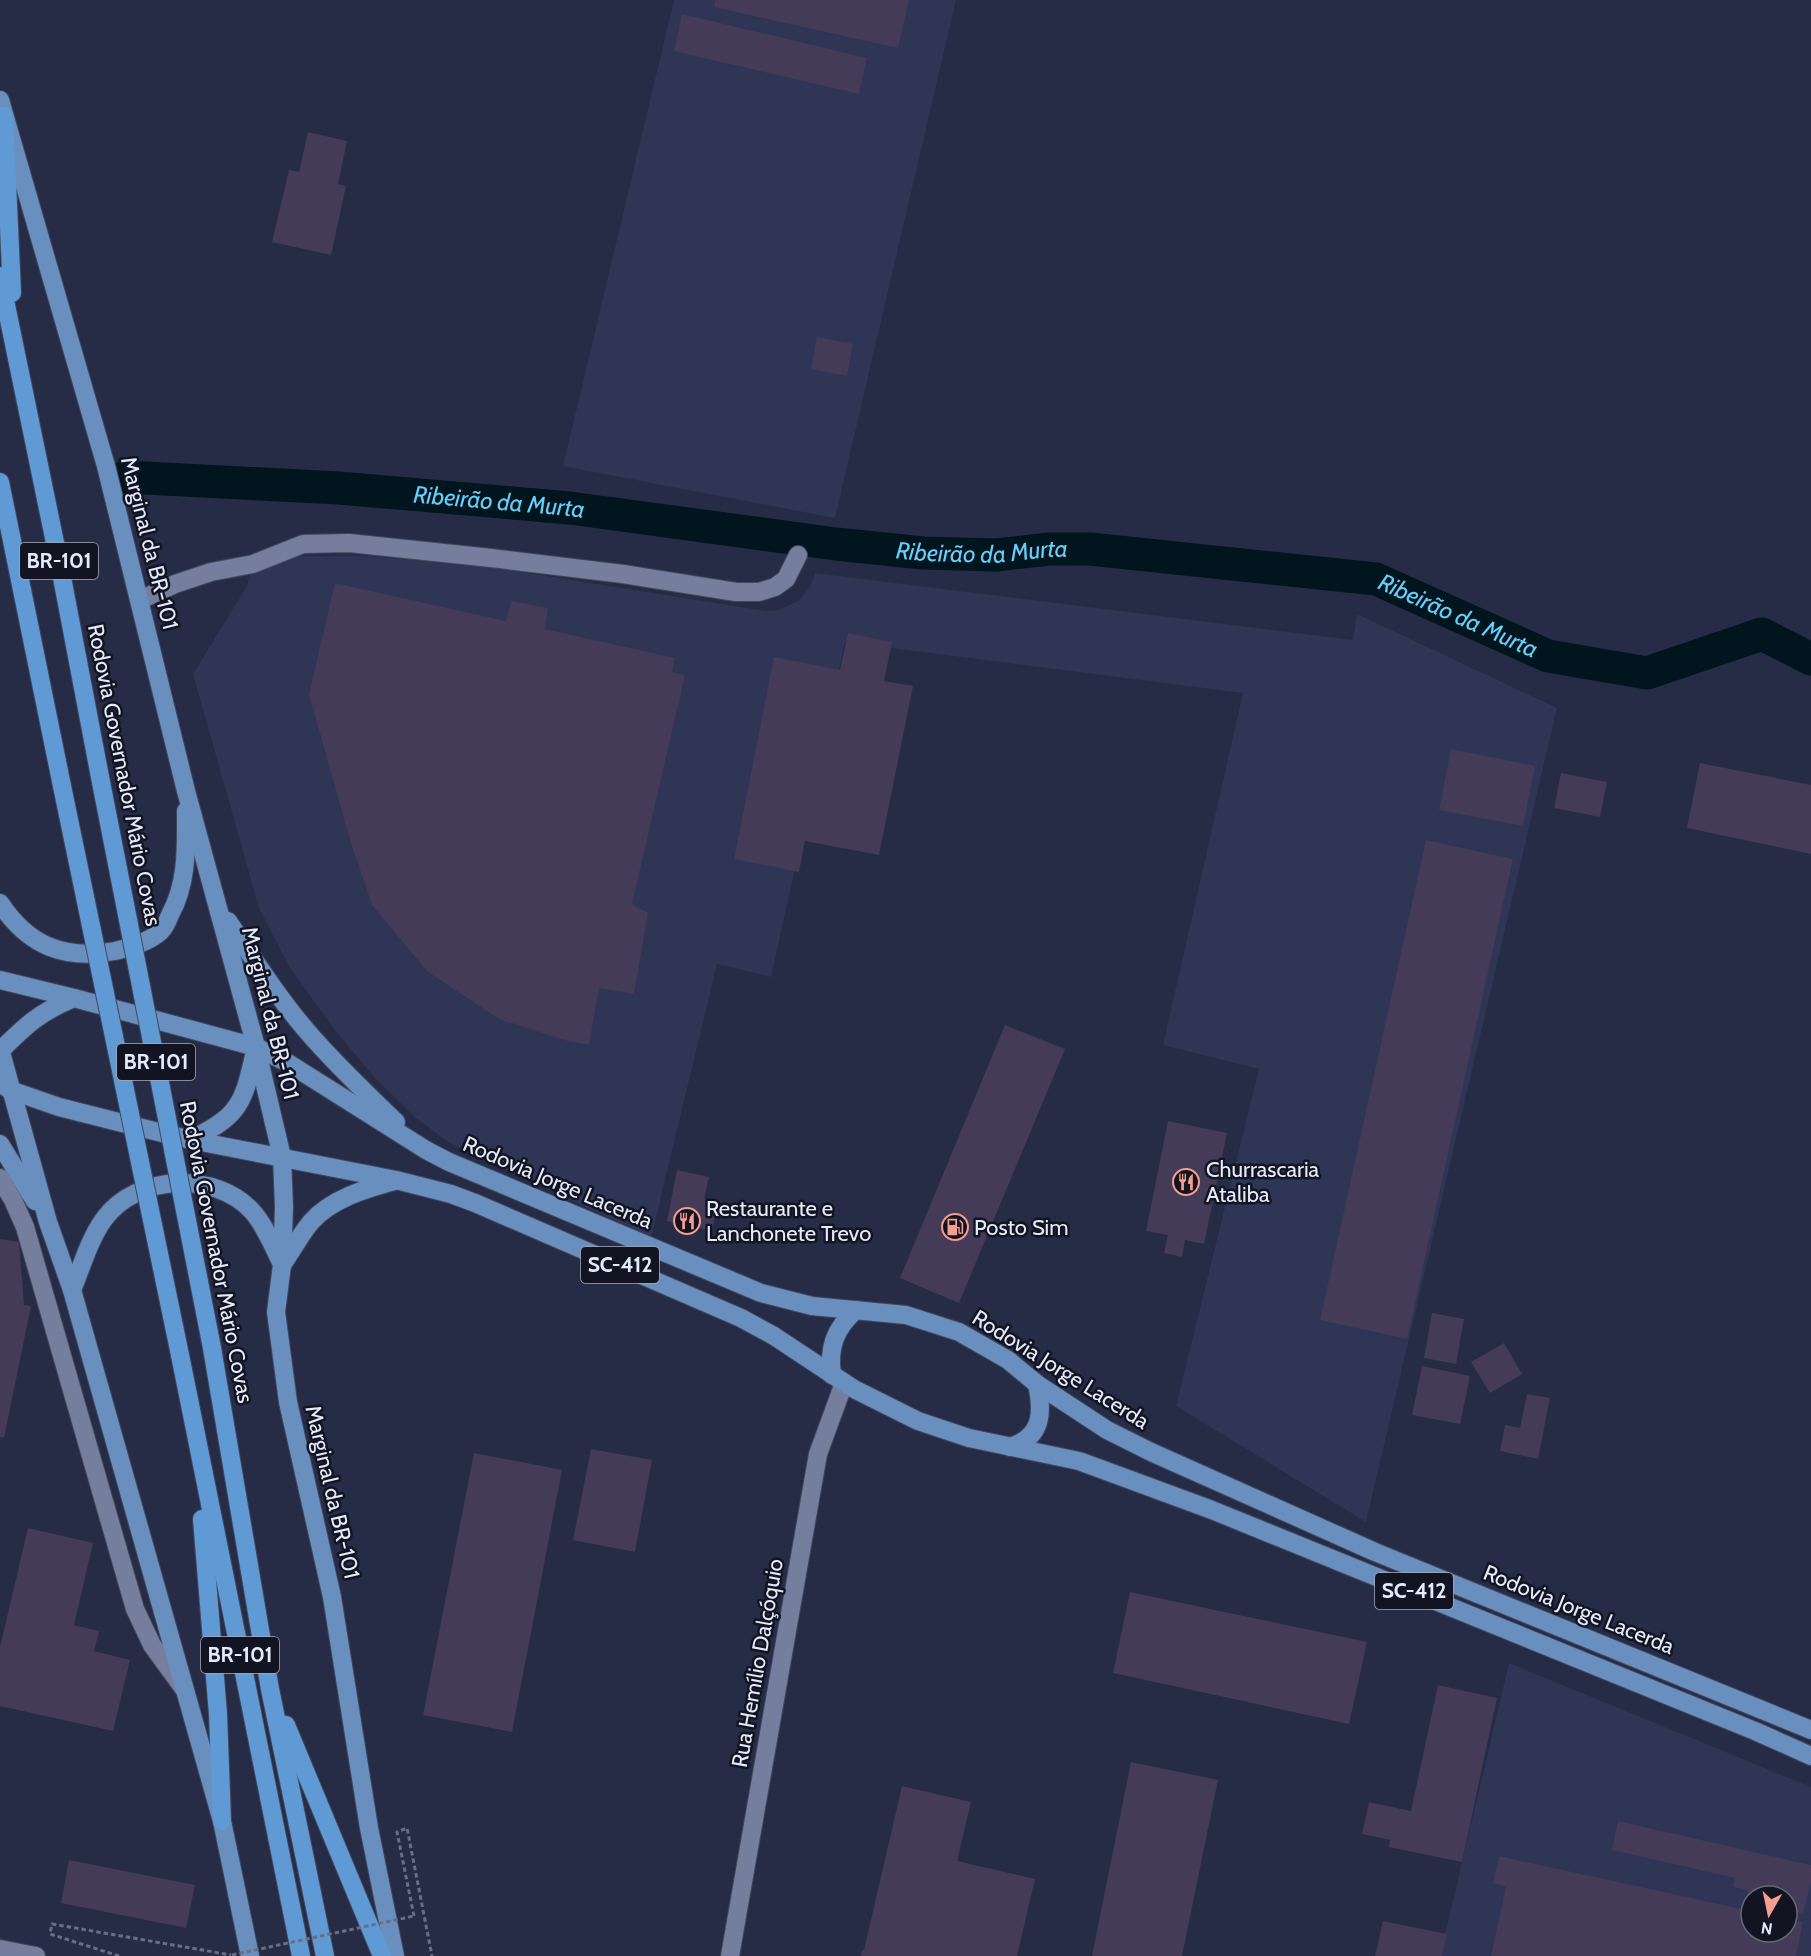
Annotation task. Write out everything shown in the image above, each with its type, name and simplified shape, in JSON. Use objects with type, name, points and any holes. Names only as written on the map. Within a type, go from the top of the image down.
[{"type":"highway","points":[[2,108],[14,346]]},
{"type":"highway","name":"Rodovia Governador Mário Covas","points":[[0,276],[60,567],[212,1348],[270,1689],[325,1956]]},
{"type":"highway","name":"BR-101","points":[[0,482],[180,1354],[301,1956]]},
{"type":"highway","points":[[195,1437],[218,1714],[222,1821]]},
{"type":"highway","points":[[270,1689],[382,1956]]},
{"type":"main road","name":"Marginal da BR-101","points":[[2,108],[106,466],[186,791],[256,1047],[282,1157],[284,1207],[282,1265],[276,1312],[288,1402],[332,1596],[369,1828],[395,1956]]},
{"type":"main road","points":[[0,903],[26,934],[57,951],[94,955],[134,947],[162,930],[178,900],[185,868],[186,791]]},
{"type":"main road","points":[[219,909],[272,987],[305,1029],[346,1074],[426,1150]]},
{"type":"main road","name":"Rodovia Jorge Lacerda","points":[[0,980],[256,1047],[288,1064],[426,1150],[480,1176],[761,1293],[812,1306],[906,1315],[959,1332],[1008,1359],[1037,1384],[1123,1439],[1365,1548],[1811,1730]]},
{"type":"main road","points":[[74,998],[49,1009],[26,1024],[0,1050],[5,1086],[72,1290],[222,1821],[250,1956]]},
{"type":"main road","points":[[191,1140],[216,1125],[234,1110],[247,1085],[256,1047]]},
{"type":"main road","name":"Rodovia Jorge Lacerda","points":[[5,1086],[59,1107],[191,1140],[396,1180],[470,1201],[715,1305],[774,1336],[838,1379],[896,1411],[928,1425],[969,1438],[1080,1461],[1212,1510],[1811,1756]]},
{"type":"main road","points":[[0,1144],[48,1222]]},
{"type":"main road","points":[[72,1290],[92,1238],[105,1217],[121,1201],[139,1191],[163,1185],[190,1184],[217,1188],[237,1197],[254,1213],[282,1265],[312,1221],[340,1200],[396,1180]]},
{"type":"main road","points":[[838,1379],[830,1363],[834,1339],[839,1328],[856,1310]]},
{"type":"main road","points":[[1010,1447],[1022,1443],[1038,1423],[1041,1401],[1037,1384]]},
{"type":"street","points":[[140,600],[175,584],[211,572],[253,564],[303,544],[349,543],[479,556],[623,574],[736,592],[759,592],[775,587],[786,579],[798,555]]},
{"type":"street","points":[[0,1178],[25,1227],[135,1609],[152,1645],[184,1689]]},
{"type":"street","name":"Rua Hemílio Dalçóquio","points":[[730,1956],[818,1454],[838,1379]]},
{"type":"street","points":[[0,1949],[36,1956]]},
{"type":"path","points":[[119,1956],[50,1934],[52,1924],[232,1955],[414,1916],[398,1832],[407,1828],[432,1956]]},
{"type":"shaded area","points":[[674,0],[956,0],[835,518],[563,466]]},
{"type":"shaded area","points":[[369,556],[490,567],[766,611],[779,610],[800,600],[810,587],[815,573],[1353,640],[1357,614],[1557,708],[1366,1522],[1176,1406],[1259,1069],[1163,1045],[1243,693],[845,642],[771,977],[717,964],[651,1238],[450,1143],[416,1118],[376,1079],[338,1034],[290,968],[259,908],[193,674],[247,586],[255,558]]},
{"type":"shaded area","points":[[1509,1663],[1811,1787],[1811,1956],[1440,1956]]},
{"type":"building","points":[[715,0],[909,0],[898,48],[714,7]]},
{"type":"building","points":[[682,14],[867,58],[859,94],[674,51]]},
{"type":"building","points":[[308,132],[347,141],[338,184],[346,186],[331,255],[272,242],[289,170],[299,172]]},
{"type":"building","points":[[817,337],[853,344],[847,376],[811,369]]},
{"type":"building","points":[[335,583],[506,621],[511,601],[548,608],[545,629],[675,658],[672,672],[685,675],[632,904],[648,913],[634,994],[599,988],[589,1045],[568,1041],[499,1019],[428,972],[372,905],[350,840],[309,694]]},
{"type":"building","points":[[848,633],[892,642],[884,681],[913,686],[879,855],[805,841],[799,872],[734,859],[774,657],[840,670]]},
{"type":"building","points":[[1451,749],[1535,766],[1523,826],[1439,810]]},
{"type":"building","points":[[1700,763],[1811,785],[1811,854],[1687,828]]},
{"type":"building","points":[[1561,773],[1607,782],[1600,817],[1554,808]]},
{"type":"building","points":[[1426,840],[1513,859],[1407,1339],[1320,1320]]},
{"type":"building","points":[[1005,1025],[1065,1049],[959,1303],[900,1278]]},
{"type":"building","name":"Churrascaria Ataliba","points":[[1168,1121],[1227,1133],[1204,1244],[1185,1240],[1182,1257],[1164,1253],[1168,1235],[1146,1231]]},
{"type":"building","points":[[677,1170],[709,1177],[704,1199],[718,1202],[712,1231],[667,1221]]},
{"type":"building","points":[[0,1239],[19,1242],[24,1305],[31,1306],[4,1438],[0,1437]]},
{"type":"building","points":[[1432,1313],[1464,1319],[1456,1364],[1424,1358]]},
{"type":"building","points":[[1504,1343],[1522,1374],[1490,1393],[1471,1362]]},
{"type":"building","points":[[1422,1366],[1470,1376],[1460,1424],[1412,1415]]},
{"type":"building","points":[[1527,1394],[1550,1398],[1538,1459],[1500,1451],[1505,1425],[1520,1428]]},
{"type":"building","points":[[591,1449],[652,1460],[635,1552],[573,1540]]},
{"type":"building","points":[[474,1453],[562,1470],[512,1732],[423,1715]]},
{"type":"building","points":[[28,1528],[93,1543],[74,1625],[99,1631],[94,1651],[130,1660],[113,1731],[0,1706],[0,1647]]},
{"type":"building","points":[[1130,1592],[1367,1642],[1349,1724],[1113,1673]]},
{"type":"building","points":[[1438,1685],[1497,1698],[1462,1862],[1389,1847],[1390,1840],[1362,1834],[1369,1802],[1411,1811]]},
{"type":"building","points":[[1131,1762],[1218,1780],[1182,1956],[1092,1956]]},
{"type":"building","points":[[902,1786],[971,1802],[957,1861],[1035,1879],[1017,1956],[861,1956]]},
{"type":"building","points":[[1618,1821],[1811,1865],[1811,1882],[1803,1914],[1799,1913],[1799,1884],[1739,1884],[1739,1888],[1733,1887],[1735,1878],[1612,1850]]},
{"type":"building","points":[[1499,1856],[1739,1908],[1739,1944],[1798,1944],[1796,1956],[1491,1956],[1506,1886],[1493,1883]]},
{"type":"building","points":[[69,1860],[195,1885],[186,1928],[61,1903]]},
{"type":"building","points":[[1383,1921],[1447,1934],[1442,1956],[1375,1956]]},
{"type":"building","points":[[1799,1921],[1803,1922],[1799,1941]]},
{"type":"waterway","name":"Ribeirão da Murta","points":[[125,477],[339,488],[570,508],[836,544],[923,553],[996,555],[1049,549],[1090,549],[1376,579],[1548,656],[1647,673],[1762,634],[1811,659]]},
{"type":"place","name":"Churrascaria Ataliba","points":[[1186,1182]]},
{"type":"place","name":"Restaurante e Lanchonete Trevo","points":[[687,1221]]},
{"type":"place","name":"Posto Sim","points":[[955,1227]]}]
